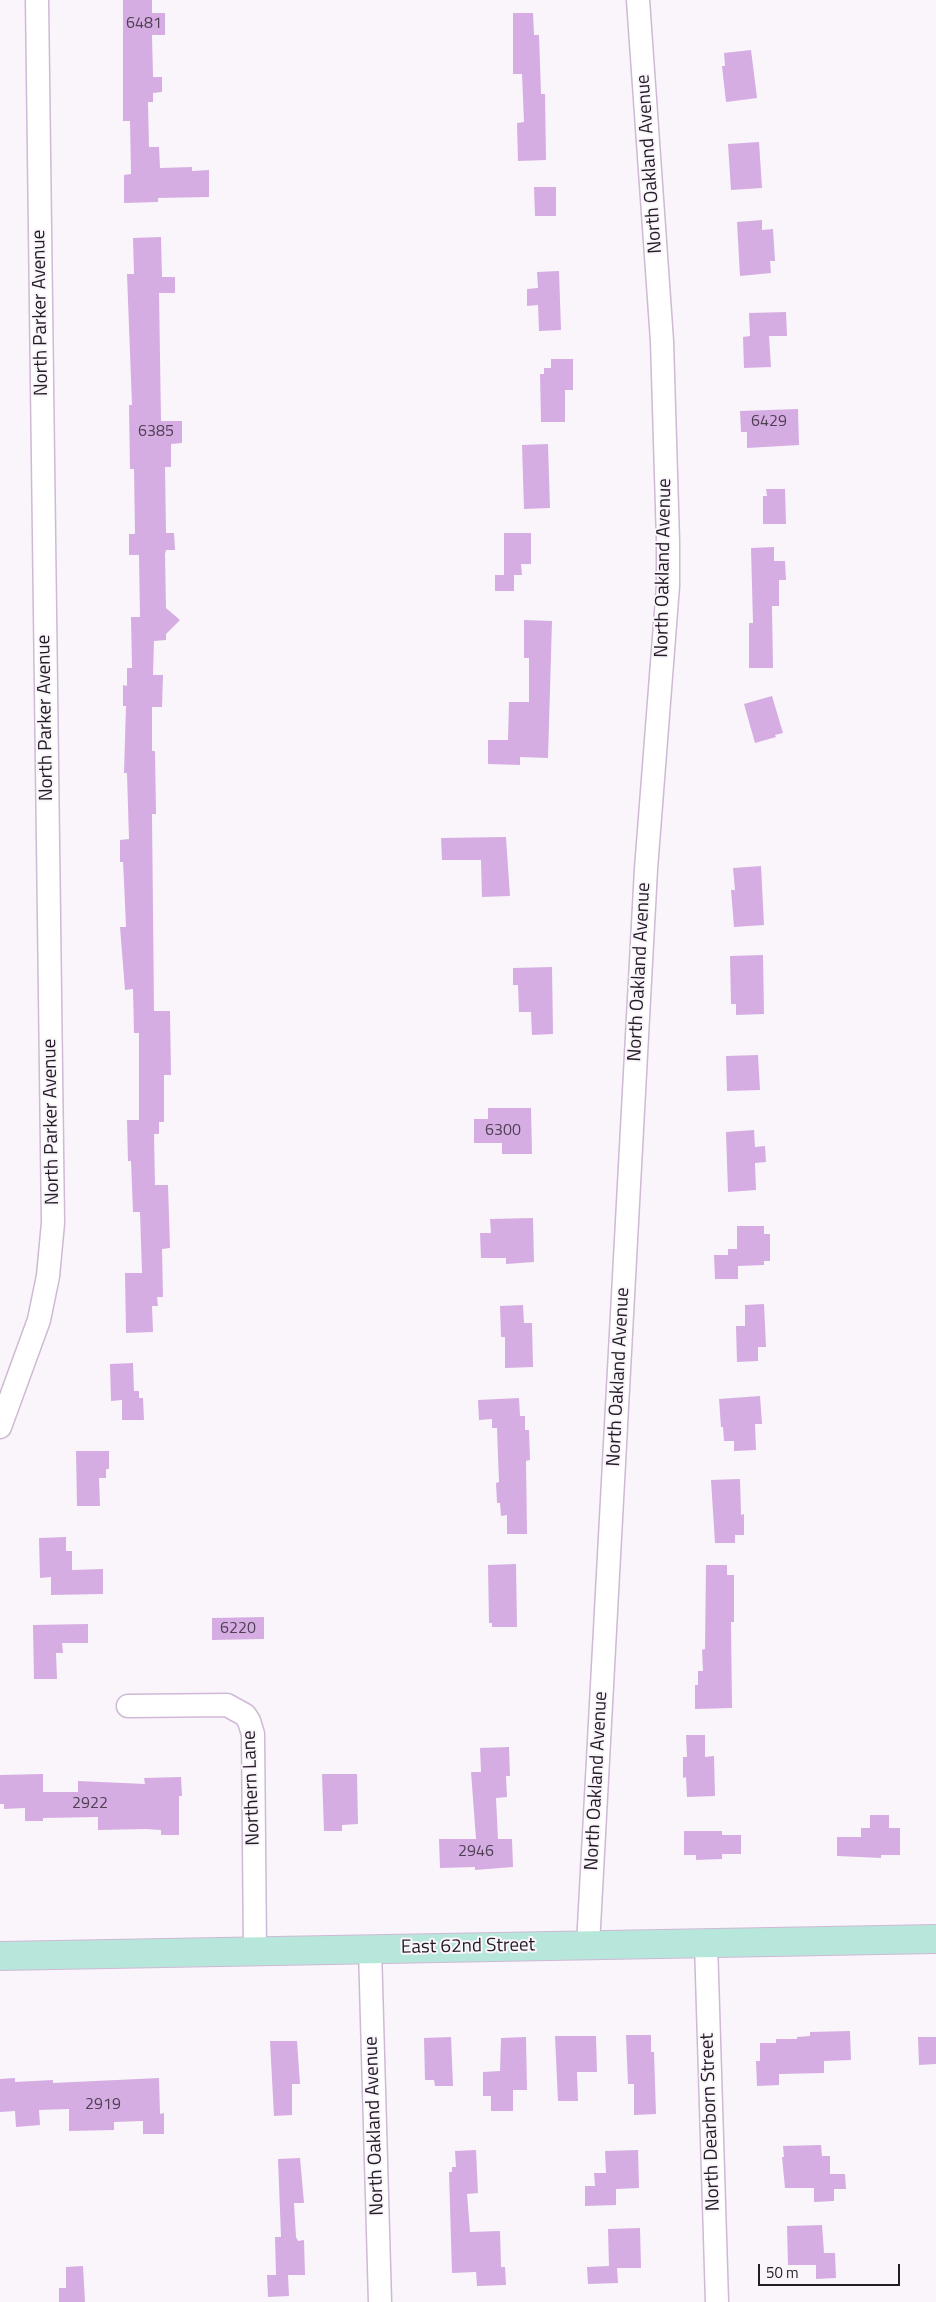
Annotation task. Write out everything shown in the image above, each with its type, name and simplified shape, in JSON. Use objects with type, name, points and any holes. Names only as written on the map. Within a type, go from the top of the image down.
[{"type":"street","name":"North Parker Avenue","points":[[0,1427],[41,1311],[51,1259],[53,1223],[37,0]]},
{"type":"street","name":"North Oakland Avenue","points":[[588,1945],[646,869],[668,586],[662,341],[638,0]]},
{"type":"street","name":"Northern Lane","points":[[128,1706],[227,1705],[245,1714],[249,1721],[253,1734],[255,1952]]},
{"type":"street","name":"East 62nd Street","points":[[0,1956],[936,1939]]},
{"type":"street","name":"North Dearborn Street","points":[[706,1943],[717,2302]]},
{"type":"street","name":"North Oakland Avenue","points":[[370,1949],[380,2302]]},
{"type":"building","points":[[123,0],[152,0],[152,13],[165,13],[165,35],[152,35],[153,77],[162,77],[162,92],[153,93],[153,102],[148,102],[149,147],[159,147],[160,168],[192,167],[192,171],[209,170],[209,197],[158,198],[158,202],[124,203],[124,175],[131,174],[130,121],[123,121]]},
{"type":"building","points":[[513,13],[533,13],[534,35],[539,35],[541,94],[545,94],[546,160],[518,161],[517,123],[524,122],[522,74],[513,74]]},
{"type":"building","points":[[751,50],[757,98],[726,102],[722,66],[725,66],[724,53]]},
{"type":"building","points":[[759,142],[762,188],[731,190],[728,144]]},
{"type":"building","points":[[534,187],[556,187],[556,216],[535,216]]},
{"type":"building","points":[[762,220],[762,230],[773,229],[775,261],[770,261],[771,273],[740,276],[737,222]]},
{"type":"building","points":[[161,237],[162,277],[175,277],[175,293],[159,293],[161,421],[182,421],[182,443],[171,444],[171,467],[165,467],[166,533],[174,533],[175,550],[166,550],[165,554],[166,608],[180,620],[166,634],[166,640],[154,641],[153,675],[163,675],[162,707],[152,707],[152,751],[155,751],[156,814],[152,814],[154,1011],[170,1011],[171,1075],[164,1075],[164,1122],[159,1122],[159,1134],[154,1134],[155,1185],[168,1185],[170,1248],[162,1249],[163,1297],[157,1297],[158,1306],[152,1306],[153,1332],[126,1333],[125,1273],[142,1273],[140,1212],[133,1212],[131,1161],[128,1161],[127,1120],[139,1120],[139,1033],[134,1033],[133,989],[125,990],[120,927],[126,927],[123,862],[120,862],[120,840],[129,839],[127,773],[124,773],[126,706],[123,706],[123,685],[127,686],[127,668],[132,668],[131,617],[140,617],[139,555],[129,555],[129,534],[135,534],[134,469],[130,469],[129,405],[132,405],[127,274],[134,274],[133,238]]},
{"type":"building","points":[[559,271],[561,330],[539,331],[538,305],[527,306],[527,289],[538,288],[537,272]]},
{"type":"building","points":[[786,312],[787,336],[769,336],[771,367],[744,368],[743,337],[750,336],[749,313]]},
{"type":"building","points":[[551,359],[573,359],[573,390],[565,390],[565,422],[541,422],[540,374],[544,374],[544,368],[551,368]]},
{"type":"building","points":[[798,409],[799,445],[747,448],[747,432],[741,432],[740,411]]},
{"type":"building","points":[[548,444],[550,508],[524,509],[522,445]]},
{"type":"building","points":[[766,489],[785,489],[786,524],[763,524],[763,496],[767,496]]},
{"type":"building","points":[[504,533],[531,533],[531,564],[521,564],[522,575],[514,575],[514,591],[495,591],[495,575],[504,575]]},
{"type":"building","points":[[774,547],[774,561],[785,561],[786,580],[779,580],[779,606],[772,606],[773,668],[749,668],[749,623],[753,623],[751,548]]},
{"type":"building","points":[[524,620],[552,621],[548,758],[520,757],[520,765],[488,764],[488,740],[508,740],[509,702],[529,702],[529,658],[524,658]]},
{"type":"building","points":[[772,696],[783,733],[755,743],[744,704]]},
{"type":"building","points":[[506,837],[510,896],[482,897],[481,860],[442,860],[441,838]]},
{"type":"building","points":[[761,866],[764,925],[734,927],[731,890],[735,890],[733,868]]},
{"type":"building","points":[[763,955],[764,1014],[736,1015],[736,1004],[731,1004],[730,956]]},
{"type":"building","points":[[552,967],[553,1034],[532,1035],[531,1012],[519,1012],[518,985],[513,985],[513,968]]},
{"type":"building","points":[[758,1055],[760,1090],[727,1091],[726,1056]]},
{"type":"building","points":[[488,1108],[531,1108],[532,1154],[502,1154],[502,1143],[474,1143],[474,1119],[488,1119]]},
{"type":"building","points":[[754,1130],[755,1147],[765,1146],[766,1162],[755,1163],[756,1190],[728,1192],[726,1132]]},
{"type":"building","points":[[533,1218],[534,1262],[506,1264],[506,1258],[481,1258],[480,1233],[491,1233],[490,1219]]},
{"type":"building","points":[[737,1226],[764,1226],[764,1234],[770,1234],[770,1261],[764,1261],[764,1265],[738,1266],[738,1279],[715,1279],[714,1255],[728,1255],[728,1249],[737,1249]]},
{"type":"building","points":[[764,1304],[766,1347],[758,1347],[758,1361],[737,1362],[736,1326],[745,1326],[745,1305]]},
{"type":"building","points":[[523,1305],[524,1323],[532,1323],[533,1367],[505,1368],[505,1337],[501,1337],[500,1306]]},
{"type":"building","points":[[133,1363],[134,1391],[139,1391],[139,1398],[143,1398],[144,1420],[122,1420],[122,1400],[111,1401],[110,1364]]},
{"type":"building","points":[[760,1396],[762,1424],[755,1424],[756,1450],[734,1451],[734,1441],[724,1441],[719,1399]]},
{"type":"building","points":[[519,1398],[520,1416],[525,1416],[525,1430],[529,1430],[530,1460],[526,1461],[527,1534],[507,1534],[507,1515],[501,1516],[500,1503],[497,1503],[496,1483],[499,1482],[497,1428],[492,1428],[492,1419],[479,1420],[478,1400]]},
{"type":"building","points":[[76,1451],[109,1451],[109,1469],[106,1469],[106,1478],[99,1478],[100,1506],[77,1506]]},
{"type":"building","points":[[740,1479],[741,1515],[744,1514],[744,1535],[735,1535],[735,1543],[715,1543],[711,1480]]},
{"type":"building","points":[[66,1537],[66,1551],[72,1551],[72,1570],[103,1569],[103,1594],[51,1595],[51,1577],[40,1578],[39,1538]]},
{"type":"building","points":[[516,1564],[517,1627],[492,1627],[492,1623],[489,1623],[488,1565]]},
{"type":"building","points":[[706,1565],[727,1565],[727,1575],[734,1575],[734,1622],[731,1622],[732,1708],[695,1709],[695,1685],[698,1685],[698,1671],[703,1671],[702,1650],[705,1649]]},
{"type":"building","points":[[264,1617],[264,1639],[212,1640],[212,1618]]},
{"type":"building","points":[[88,1624],[88,1643],[62,1643],[63,1653],[56,1653],[57,1679],[34,1679],[33,1625]]},
{"type":"building","points":[[686,1735],[705,1735],[705,1757],[714,1756],[715,1796],[687,1797],[686,1777],[683,1778],[683,1757],[687,1757]]},
{"type":"building","points":[[509,1747],[510,1776],[506,1776],[507,1797],[496,1798],[498,1839],[512,1839],[513,1867],[475,1870],[475,1867],[440,1868],[439,1839],[476,1839],[471,1772],[481,1772],[480,1748]]},
{"type":"building","points":[[43,1774],[43,1792],[78,1792],[78,1781],[145,1784],[144,1778],[181,1777],[182,1796],[179,1796],[179,1835],[161,1835],[161,1830],[146,1829],[98,1830],[98,1817],[43,1818],[43,1821],[25,1821],[25,1808],[4,1809],[4,1804],[0,1804],[0,1775]]},
{"type":"building","points":[[322,1774],[357,1774],[358,1824],[342,1825],[342,1831],[324,1831]]},
{"type":"building","points":[[870,1815],[889,1815],[889,1828],[900,1828],[900,1855],[881,1855],[881,1858],[837,1856],[837,1837],[861,1837],[861,1828],[870,1828]]},
{"type":"building","points":[[684,1831],[722,1831],[722,1835],[741,1835],[741,1854],[722,1854],[722,1859],[696,1860],[696,1855],[684,1855]]},
{"type":"building","points":[[850,2031],[851,2060],[824,2061],[824,2073],[779,2074],[779,2085],[757,2086],[756,2061],[760,2061],[760,2043],[776,2043],[776,2039],[797,2039],[797,2037],[810,2036],[810,2032]]},
{"type":"building","points":[[626,2035],[651,2035],[651,2052],[654,2052],[656,2114],[634,2115],[634,2084],[628,2084]]},
{"type":"building","points":[[555,2036],[596,2036],[597,2072],[577,2072],[578,2101],[558,2101]]},
{"type":"building","points":[[451,2037],[453,2086],[435,2086],[434,2080],[425,2080],[424,2038]]},
{"type":"building","points":[[526,2037],[527,2090],[513,2090],[513,2111],[491,2111],[491,2096],[483,2096],[483,2072],[500,2071],[501,2038]]},
{"type":"building","points":[[918,2037],[936,2037],[936,2064],[919,2065]]},
{"type":"building","points":[[270,2041],[297,2041],[300,2084],[292,2084],[292,2115],[274,2116]]},
{"type":"building","points":[[15,2078],[15,2082],[53,2080],[53,2083],[159,2078],[160,2114],[164,2113],[164,2134],[143,2134],[143,2121],[114,2122],[114,2130],[69,2131],[69,2109],[39,2110],[40,2125],[16,2127],[15,2111],[0,2112],[0,2079]]},
{"type":"building","points":[[821,2145],[822,2156],[830,2156],[830,2174],[845,2174],[846,2189],[834,2189],[834,2201],[814,2202],[814,2188],[785,2188],[782,2157],[784,2157],[783,2146]]},
{"type":"building","points":[[476,2150],[478,2193],[467,2194],[470,2232],[500,2231],[501,2267],[505,2267],[506,2285],[477,2286],[476,2272],[452,2273],[449,2172],[452,2172],[452,2167],[456,2167],[455,2151]]},
{"type":"building","points":[[638,2150],[639,2188],[616,2189],[616,2205],[585,2206],[585,2186],[595,2186],[594,2173],[606,2173],[605,2151]]},
{"type":"building","points":[[300,2158],[304,2203],[294,2203],[296,2237],[298,2241],[304,2240],[305,2275],[288,2275],[289,2296],[268,2297],[267,2275],[276,2275],[275,2237],[281,2237],[278,2159]]},
{"type":"building","points":[[822,2225],[824,2253],[835,2253],[836,2278],[816,2279],[816,2265],[788,2265],[787,2226]]},
{"type":"building","points":[[640,2228],[641,2268],[617,2268],[618,2283],[588,2284],[587,2267],[609,2266],[608,2229]]},
{"type":"building","points":[[83,2266],[85,2302],[59,2302],[59,2288],[66,2288],[66,2267]]}]
